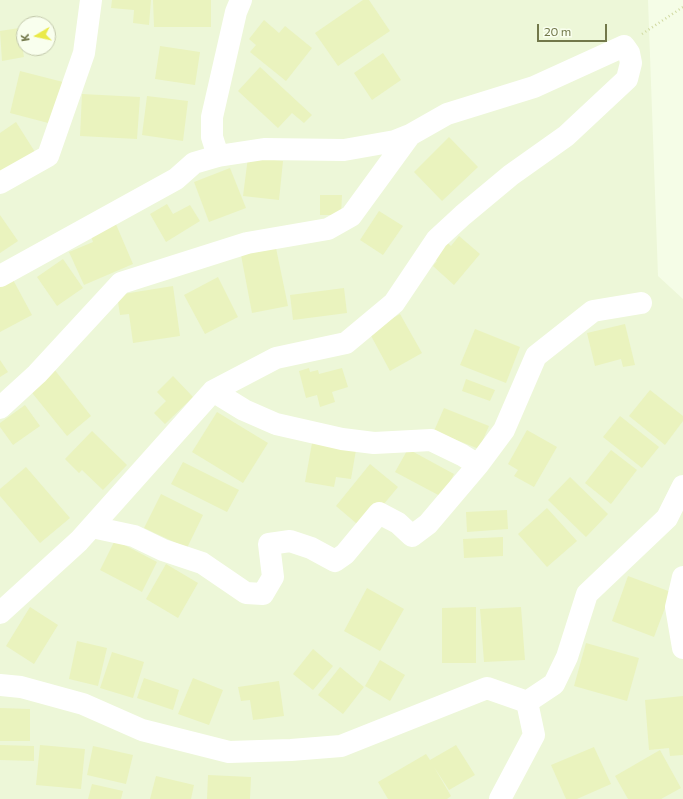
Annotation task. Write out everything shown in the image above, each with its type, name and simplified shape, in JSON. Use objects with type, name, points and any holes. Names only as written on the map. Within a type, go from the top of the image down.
[{"type":"street","points":[[0,183],[48,156],[84,53],[91,0]]},
{"type":"street","points":[[218,156],[212,137],[212,117],[236,12],[241,0]]},
{"type":"street","points":[[0,276],[176,179],[194,163],[218,156],[264,149],[344,150],[394,141],[410,136],[447,114],[534,87],[624,46],[629,53],[631,63],[626,79],[566,136],[511,176],[462,215],[442,234],[394,303],[346,343],[276,358],[214,391],[80,541],[0,613]]},
{"type":"street","points":[[0,408],[38,374],[121,283],[247,243],[328,229],[351,216],[410,136]]},
{"type":"street","points":[[92,527],[134,536],[163,550],[202,563],[246,593],[263,594],[273,577],[269,544],[290,541],[311,548],[335,561],[345,554],[379,513],[398,523],[412,536],[428,524],[478,465],[504,430],[536,356],[593,311],[641,303]]},
{"type":"street","points":[[214,391],[244,410],[276,424],[342,439],[374,443],[432,440],[478,465]]},
{"type":"street","points":[[527,702],[554,684],[566,657],[587,594],[667,518],[683,486]]},
{"type":"street","points":[[683,577],[676,607],[683,648]]},
{"type":"street","points":[[0,685],[21,687],[83,704],[142,730],[229,752],[291,750],[341,746],[487,688],[527,702]]},
{"type":"street","points":[[500,799],[534,735],[527,702]]},
{"type":"path","points":[[624,46],[683,6]]},
{"type":"shaded area","points":[[0,0],[648,0],[658,276],[683,299],[683,799],[0,799]]},
{"type":"building","points":[[112,0],[151,0],[149,25],[133,23],[134,10],[111,8]]},
{"type":"building","points":[[153,0],[211,0],[211,27],[154,27]]},
{"type":"building","points":[[363,0],[369,0],[390,31],[338,66],[315,33]]},
{"type":"building","points":[[264,20],[279,33],[285,26],[312,48],[286,81],[250,52],[256,45],[249,39]]},
{"type":"building","points":[[16,28],[16,56],[24,57],[2,61],[0,31]]},
{"type":"building","points":[[160,46],[200,52],[195,85],[155,79]]},
{"type":"building","points":[[383,53],[401,80],[372,100],[354,73]]},
{"type":"building","points":[[260,67],[312,115],[304,123],[292,113],[278,128],[238,91]]},
{"type":"building","points":[[20,71],[63,82],[52,124],[10,113]]},
{"type":"building","points":[[82,94],[140,97],[137,139],[80,136]]},
{"type":"building","points":[[147,96],[188,101],[183,141],[142,135]]},
{"type":"building","points":[[16,122],[35,152],[0,174],[0,133]]},
{"type":"building","points":[[449,137],[478,167],[442,201],[414,172]]},
{"type":"building","points":[[248,157],[283,161],[279,200],[243,196]]},
{"type":"building","points":[[230,168],[246,208],[209,222],[194,182]]},
{"type":"building","points":[[320,195],[342,195],[341,215],[320,215]]},
{"type":"building","points":[[167,204],[173,214],[190,205],[200,221],[166,242],[150,214]]},
{"type":"building","points":[[379,211],[403,226],[383,255],[360,240]]},
{"type":"building","points":[[0,215],[18,241],[0,253]]},
{"type":"building","points":[[115,222],[133,264],[84,285],[69,252],[93,242],[90,233]]},
{"type":"building","points":[[459,236],[480,254],[454,285],[433,266],[437,261],[430,254],[443,239],[451,246]]},
{"type":"building","points":[[276,248],[288,306],[252,313],[241,255]]},
{"type":"building","points":[[63,259],[83,288],[57,306],[37,277]]},
{"type":"building","points":[[11,276],[32,315],[0,332],[0,283]]},
{"type":"building","points":[[218,277],[238,317],[205,334],[184,295]]},
{"type":"building","points":[[173,286],[180,336],[133,343],[129,314],[120,315],[117,295]]},
{"type":"building","points":[[344,288],[347,313],[293,320],[290,295]]},
{"type":"building","points":[[400,314],[422,353],[390,371],[369,332]]},
{"type":"building","points":[[625,324],[635,365],[623,367],[621,359],[595,366],[587,333]]},
{"type":"building","points":[[475,329],[520,347],[506,383],[460,365]]},
{"type":"building","points":[[0,360],[8,372],[0,377]]},
{"type":"building","points":[[309,368],[310,372],[318,370],[319,374],[342,368],[348,387],[332,392],[335,402],[320,407],[317,395],[306,398],[299,371]]},
{"type":"building","points":[[54,369],[91,416],[67,436],[29,389]]},
{"type":"building","points":[[173,376],[193,397],[165,424],[154,413],[166,401],[157,392]]},
{"type":"building","points":[[466,379],[495,390],[490,401],[462,391]]},
{"type":"building","points":[[650,390],[683,416],[683,421],[665,445],[629,416]]},
{"type":"building","points":[[25,405],[40,426],[13,445],[0,427],[0,423]]},
{"type":"building","points":[[444,408],[489,426],[479,449],[434,431]]},
{"type":"building","points":[[217,412],[268,443],[243,483],[192,452]]},
{"type":"building","points":[[620,416],[659,447],[642,468],[603,437]]},
{"type":"building","points":[[527,430],[557,447],[534,487],[514,476],[518,470],[508,464]]},
{"type":"building","points":[[92,431],[127,465],[103,490],[82,470],[79,473],[65,459]]},
{"type":"building","points":[[312,443],[356,450],[351,479],[336,477],[334,487],[305,482]]},
{"type":"building","points":[[408,449],[454,474],[442,497],[395,472]]},
{"type":"building","points":[[611,450],[637,470],[611,504],[585,483]]},
{"type":"building","points":[[183,462],[239,490],[227,512],[171,484]]},
{"type":"building","points":[[370,464],[398,487],[363,529],[336,506]]},
{"type":"building","points":[[26,467],[70,518],[40,543],[0,496],[0,489]]},
{"type":"building","points":[[570,477],[608,514],[586,537],[548,500]]},
{"type":"building","points":[[161,494],[203,515],[187,548],[144,528]]},
{"type":"building","points":[[547,508],[577,541],[547,567],[518,534]]},
{"type":"building","points":[[507,510],[508,529],[467,532],[466,512]]},
{"type":"building","points":[[503,537],[503,556],[464,558],[463,539]]},
{"type":"building","points":[[115,540],[157,562],[142,592],[100,570]]},
{"type":"building","points":[[166,564],[198,583],[178,618],[146,599]]},
{"type":"building","points":[[628,576],[671,592],[654,637],[612,621]]},
{"type":"building","points":[[367,588],[404,609],[380,651],[344,631]]},
{"type":"building","points":[[30,607],[58,625],[34,664],[6,646]]},
{"type":"building","points":[[476,607],[476,663],[442,663],[442,608]]},
{"type":"building","points":[[521,607],[525,660],[484,662],[480,609]]},
{"type":"building","points":[[77,641],[107,648],[98,686],[69,679]]},
{"type":"building","points":[[586,643],[639,658],[627,701],[574,686]]},
{"type":"building","points":[[313,649],[333,666],[313,690],[293,674]]},
{"type":"building","points":[[112,652],[144,662],[133,698],[100,688]]},
{"type":"building","points":[[380,660],[405,675],[390,701],[365,686]]},
{"type":"building","points":[[340,667],[364,687],[343,714],[318,695]]},
{"type":"building","points":[[144,678],[179,690],[173,710],[137,698]]},
{"type":"building","points":[[193,678],[223,690],[209,725],[178,714]]},
{"type":"building","points":[[279,681],[284,716],[253,720],[250,700],[241,701],[238,687]]},
{"type":"building","points":[[683,696],[683,755],[670,756],[669,748],[649,750],[645,700]]},
{"type":"building","points":[[0,708],[30,709],[30,741],[0,741]]},
{"type":"building","points":[[0,745],[34,746],[34,761],[0,760]]},
{"type":"building","points":[[40,745],[85,749],[81,789],[36,785]]},
{"type":"building","points":[[456,745],[475,775],[449,790],[434,767],[451,796],[447,799],[388,799],[378,782],[426,754],[430,760]]},
{"type":"building","points":[[93,746],[133,755],[126,784],[87,775]]},
{"type":"building","points":[[594,747],[611,784],[577,799],[566,799],[551,765]]},
{"type":"building","points":[[660,750],[681,788],[661,799],[628,799],[615,776]]},
{"type":"building","points":[[208,775],[251,777],[250,799],[207,799]]},
{"type":"building","points":[[156,776],[194,785],[191,799],[150,799]]},
{"type":"building","points":[[92,784],[123,791],[121,799],[88,799]]}]
